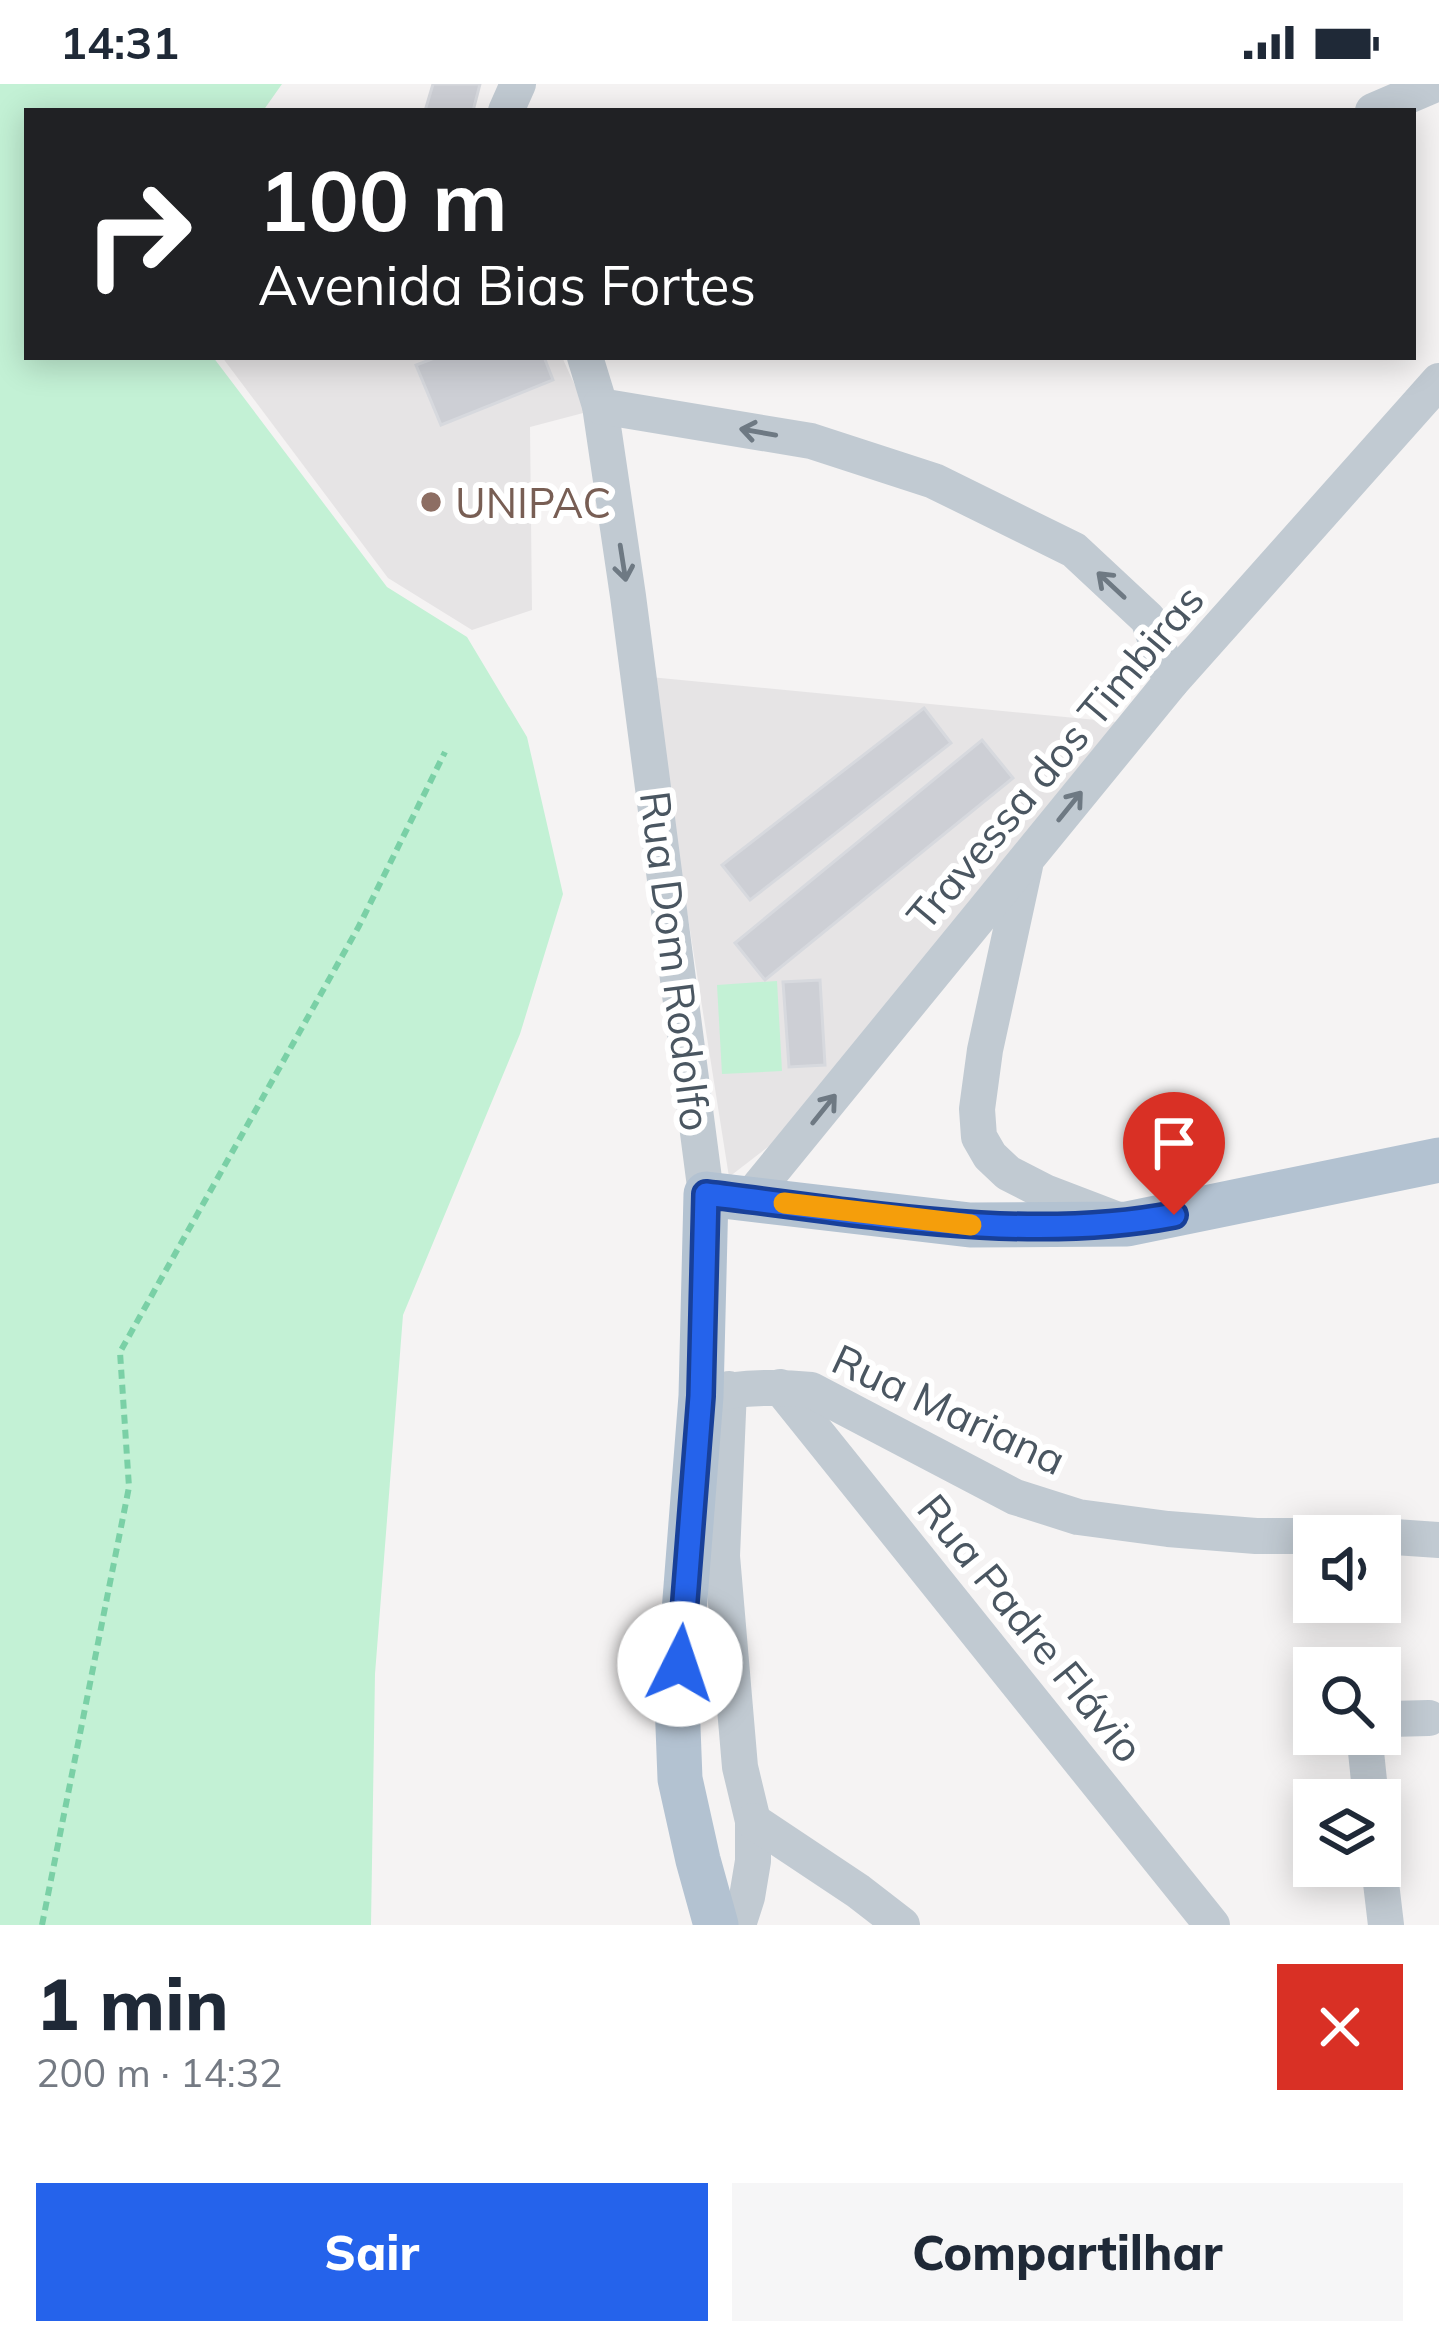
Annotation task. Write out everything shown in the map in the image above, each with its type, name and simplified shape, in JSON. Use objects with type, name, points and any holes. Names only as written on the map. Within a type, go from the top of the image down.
[{"type":"main road","points":[[728,1196],[970,1225],[1127,1224],[1439,1160]]},
{"type":"main road","name":"Rua Dom Rodolfo","points":[[716,1925],[680,1779],[677,1702],[715,1392],[728,1196]]},
{"type":"street","points":[[1380,108],[1436,84]]},
{"type":"street","name":"Rua Dom Rodolfo","points":[[586,360],[600,406],[728,1196]]},
{"type":"street","name":"Travessa dos Timbiras","points":[[728,1196],[1027,859],[1172,682],[1439,381]]},
{"type":"street","points":[[600,406],[811,441],[934,481],[1074,550],[1148,619],[1172,682]]},
{"type":"street","points":[[1027,859],[985,1050],[977,1109],[979,1137],[1008,1173],[1127,1224]]},
{"type":"street","name":"Rua Mariana","points":[[715,1392],[780,1387],[811,1390],[1015,1497],[1078,1516],[1168,1529],[1293,1536]]},
{"type":"street","name":"Rua Padre Flávio","points":[[780,1387],[1212,1925]]},
{"type":"street","points":[[715,1392],[722,1556],[740,1767],[753,1821],[753,1861],[738,1925]]},
{"type":"street","name":"Rua Mariana","points":[[1401,1538],[1439,1540]]},
{"type":"street","points":[[1401,1719],[1429,1718]]},
{"type":"street","points":[[753,1821],[902,1925]]},
{"type":"street","points":[[1382,1887],[1387,1925]]},
{"type":"path","points":[[42,1925],[129,1487],[120,1352],[359,926],[445,752]]},
{"type":"shaded area","name":"UNIPAC","points":[[224,360],[563,360],[587,412],[530,427],[532,610],[472,630],[388,578]]},
{"type":"shaded area","points":[[650,677],[1117,722],[790,1130],[729,1177]]},
{"type":"green space","points":[[0,84],[282,84],[265,108],[24,108],[24,360],[215,360],[387,587],[467,637],[527,737],[563,894],[520,1034],[403,1315],[375,1674],[371,1925],[0,1925]]},
{"type":"green space","points":[[777,981],[782,1071],[722,1074],[717,985]]},
{"type":"building","points":[[433,84],[480,84],[474,108],[426,108]]},
{"type":"building","points":[[429,360],[545,360],[553,380],[441,425],[416,365]]},
{"type":"building","points":[[924,708],[951,743],[750,900],[722,865]]},
{"type":"building","points":[[982,740],[1013,778],[765,980],[735,943]]},
{"type":"building","points":[[820,980],[825,1065],[789,1067],[783,982]]},
{"type":"slow traffic","points":[[784,1203],[971,1225]]},
{"type":"place","name":"UNIPAC","points":[[431,502]]},
{"type":"route","points":[[680,1664],[701,1396],[706,1194],[970,1225],[1127,1224],[1174,1215]]}]
